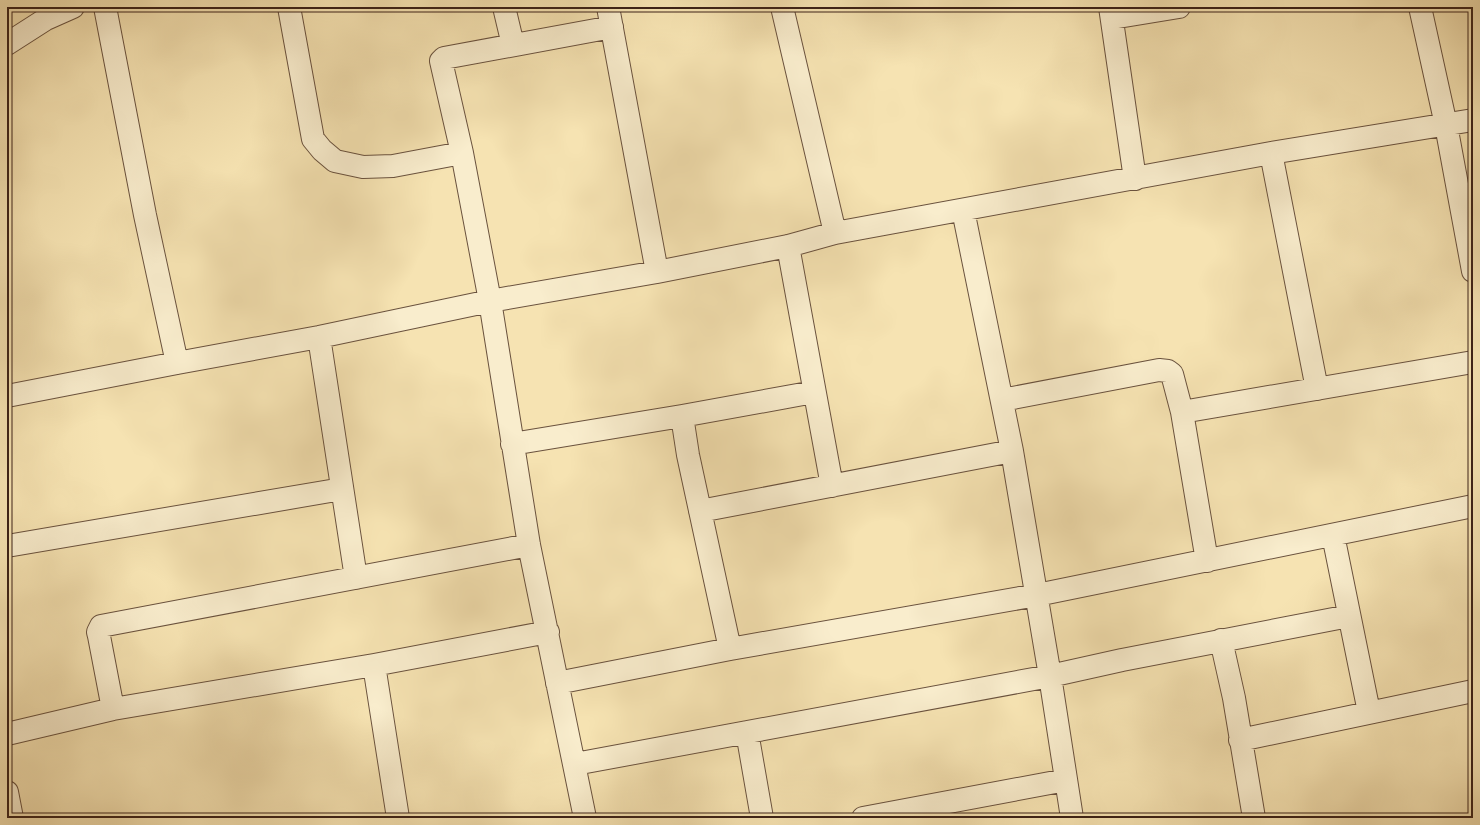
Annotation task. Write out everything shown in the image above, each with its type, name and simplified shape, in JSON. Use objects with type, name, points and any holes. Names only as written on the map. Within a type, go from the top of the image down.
[{"type":"street","points":[[7,44],[19,35],[73,7]]},
{"type":"street","points":[[105,7],[146,215],[178,363]]},
{"type":"street","points":[[289,7],[313,139],[322,150],[335,161],[363,167],[392,166],[462,152]]},
{"type":"street","points":[[504,7],[513,45]]},
{"type":"street","points":[[782,7],[835,233]]},
{"type":"street","points":[[1135,179],[1111,13],[1179,7]]},
{"type":"street","points":[[1420,7],[1446,125],[1472,259]]},
{"type":"street","points":[[585,818],[529,545],[490,302],[462,152],[441,61],[444,58],[513,45],[610,17],[657,272]]},
{"type":"street","points":[[7,396],[319,337],[490,302],[657,272],[788,246],[835,233],[1271,154],[1473,120]]},
{"type":"street","points":[[1271,154],[1316,388]]},
{"type":"street","points":[[963,210],[1012,451],[1037,595],[1072,818]]},
{"type":"street","points":[[788,246],[832,486]]},
{"type":"street","points":[[319,337],[356,578]]},
{"type":"street","points":[[1182,412],[1473,362]]},
{"type":"street","points":[[1002,400],[1163,370],[1172,374],[1182,412],[1207,561]]},
{"type":"street","points":[[512,444],[682,416],[814,392]]},
{"type":"street","points":[[682,416],[688,455],[730,649]]},
{"type":"street","points":[[700,511],[1012,451]]},
{"type":"street","points":[[7,546],[342,489]]},
{"type":"street","points":[[557,683],[730,649],[1037,595],[1473,506]]},
{"type":"street","points":[[1332,535],[1369,712]]},
{"type":"street","points":[[113,709],[98,632],[101,626],[529,545]]},
{"type":"street","points":[[575,764],[1050,676],[1221,640],[1349,616]]},
{"type":"street","points":[[7,734],[113,709],[374,665],[548,632]]},
{"type":"street","points":[[1221,640],[1234,698],[1254,818]]},
{"type":"street","points":[[374,665],[398,818]]},
{"type":"street","points":[[1240,740],[1473,691]]},
{"type":"street","points":[[748,732],[762,818]]},
{"type":"street","points":[[863,818],[1066,780]]},
{"type":"street","points":[[7,792],[12,818]]}]
